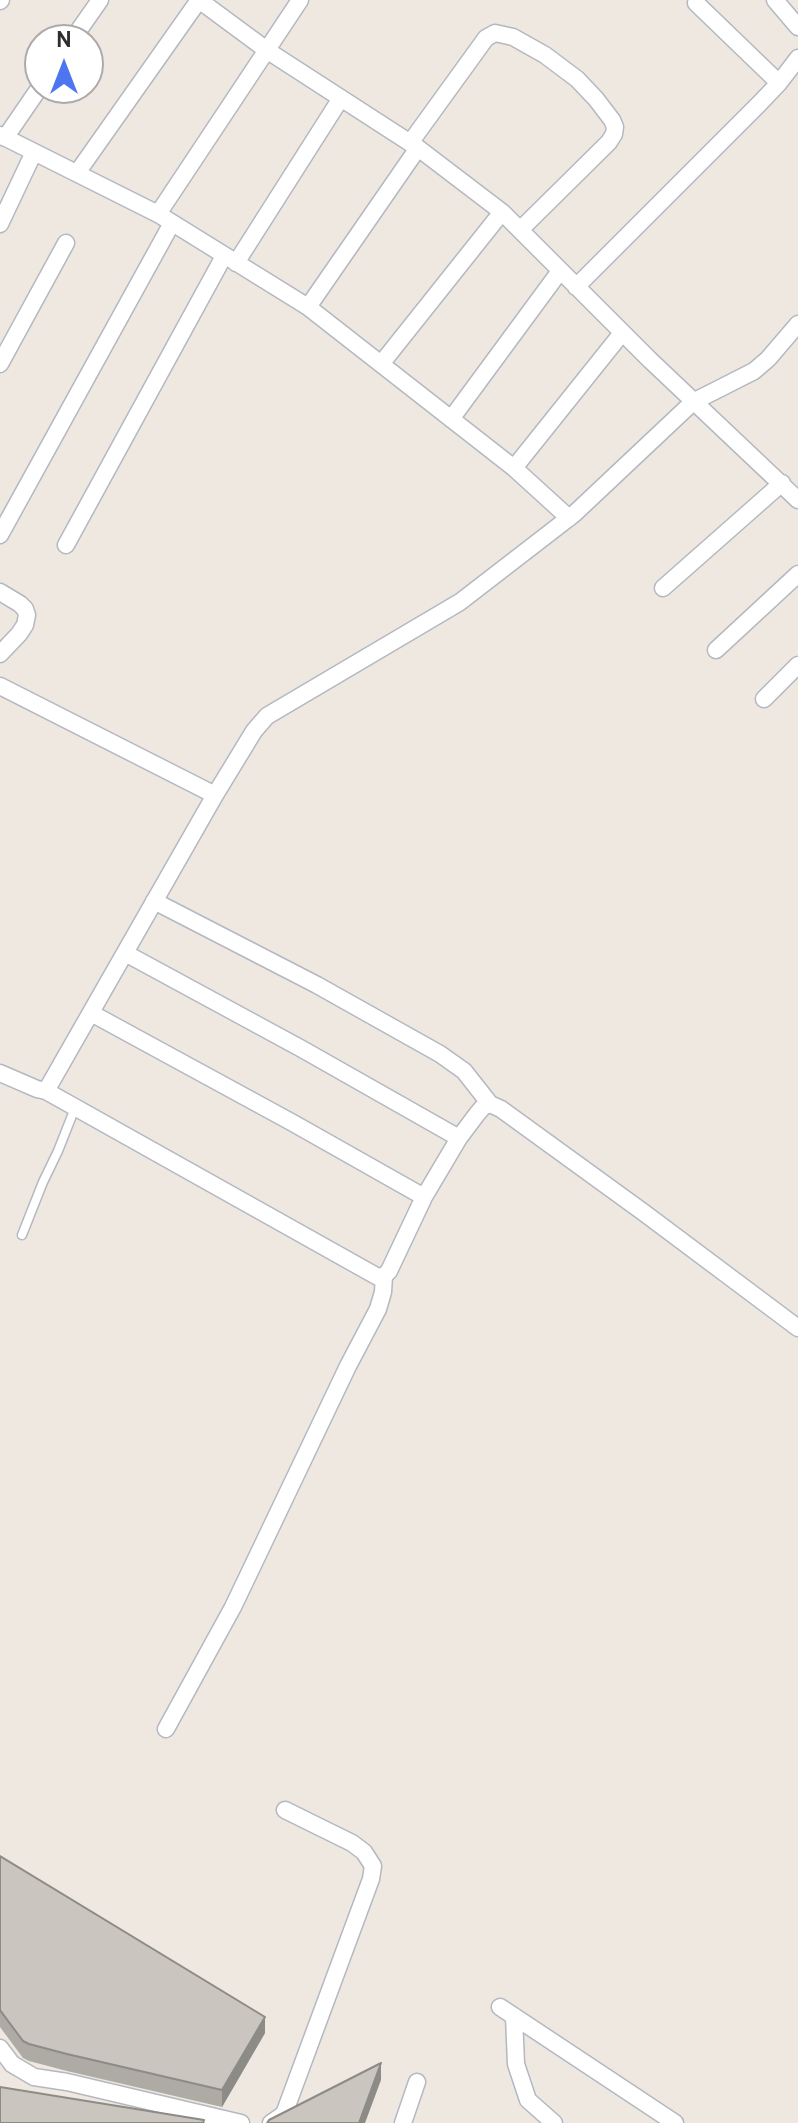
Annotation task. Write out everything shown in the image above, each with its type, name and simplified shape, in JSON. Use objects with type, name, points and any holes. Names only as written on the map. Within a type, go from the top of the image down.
[{"type":"street","points":[[83,24],[100,0]]},
{"type":"street","points":[[77,173],[199,0],[268,51],[414,145],[502,212],[622,333],[798,500]]},
{"type":"street","points":[[0,535],[165,219],[300,0]]},
{"type":"street","points":[[775,0],[798,27]]},
{"type":"street","points":[[696,3],[779,83]]},
{"type":"street","points":[[308,307],[486,38],[495,33],[513,37],[545,55],[577,79],[596,99],[615,127],[609,142],[520,230]]},
{"type":"street","points":[[576,287],[779,83],[798,58]]},
{"type":"street","points":[[66,545],[230,260],[341,98]]},
{"type":"street","points":[[27,104],[3,136],[165,219],[308,307],[514,468],[569,518]]},
{"type":"street","points":[[0,224],[34,152]]},
{"type":"street","points":[[381,364],[502,212]]},
{"type":"street","points":[[0,364],[66,243]]},
{"type":"street","points":[[451,419],[560,271]]},
{"type":"street","points":[[46,1091],[215,795],[254,731],[267,716],[460,602],[569,518],[693,402],[754,371],[798,324]]},
{"type":"street","points":[[514,468],[622,333]]},
{"type":"street","points":[[663,588],[782,483]]},
{"type":"street","points":[[716,650],[798,574]]},
{"type":"street","points":[[0,592],[20,604],[27,615],[19,634],[0,654]]},
{"type":"street","points":[[764,699],[798,665]]},
{"type":"street","points":[[0,686],[215,795]]},
{"type":"street","points":[[154,901],[317,985],[440,1054],[464,1071],[490,1104],[514,1118],[798,1328]]},
{"type":"street","points":[[125,953],[459,1138]]},
{"type":"street","points":[[91,1013],[424,1197]]},
{"type":"street","points":[[0,1073],[46,1091],[378,1277],[389,1271],[424,1197],[459,1138],[477,1114],[490,1104]]},
{"type":"street","points":[[166,1729],[233,1607],[378,1309],[384,1276]]},
{"type":"street","points":[[271,2123],[284,2114],[371,1879],[373,1866],[364,1852],[352,1843],[285,1810]]},
{"type":"street","points":[[554,2123],[528,2100],[516,2064],[507,2012],[675,2123]]},
{"type":"street","points":[[0,2048],[12,2064],[34,2077],[241,2123]]},
{"type":"street","points":[[403,2123],[417,2082]]},
{"type":"lane","points":[[22,1235],[75,1107]]},
{"type":"building","points":[[0,1856],[265,2017],[222,2090],[23,2041],[0,2010]]},
{"type":"building","points":[[381,2063],[359,2123],[267,2123],[269,2120]]},
{"type":"building","points":[[0,2087],[204,2120],[203,2123],[0,2123]]}]
